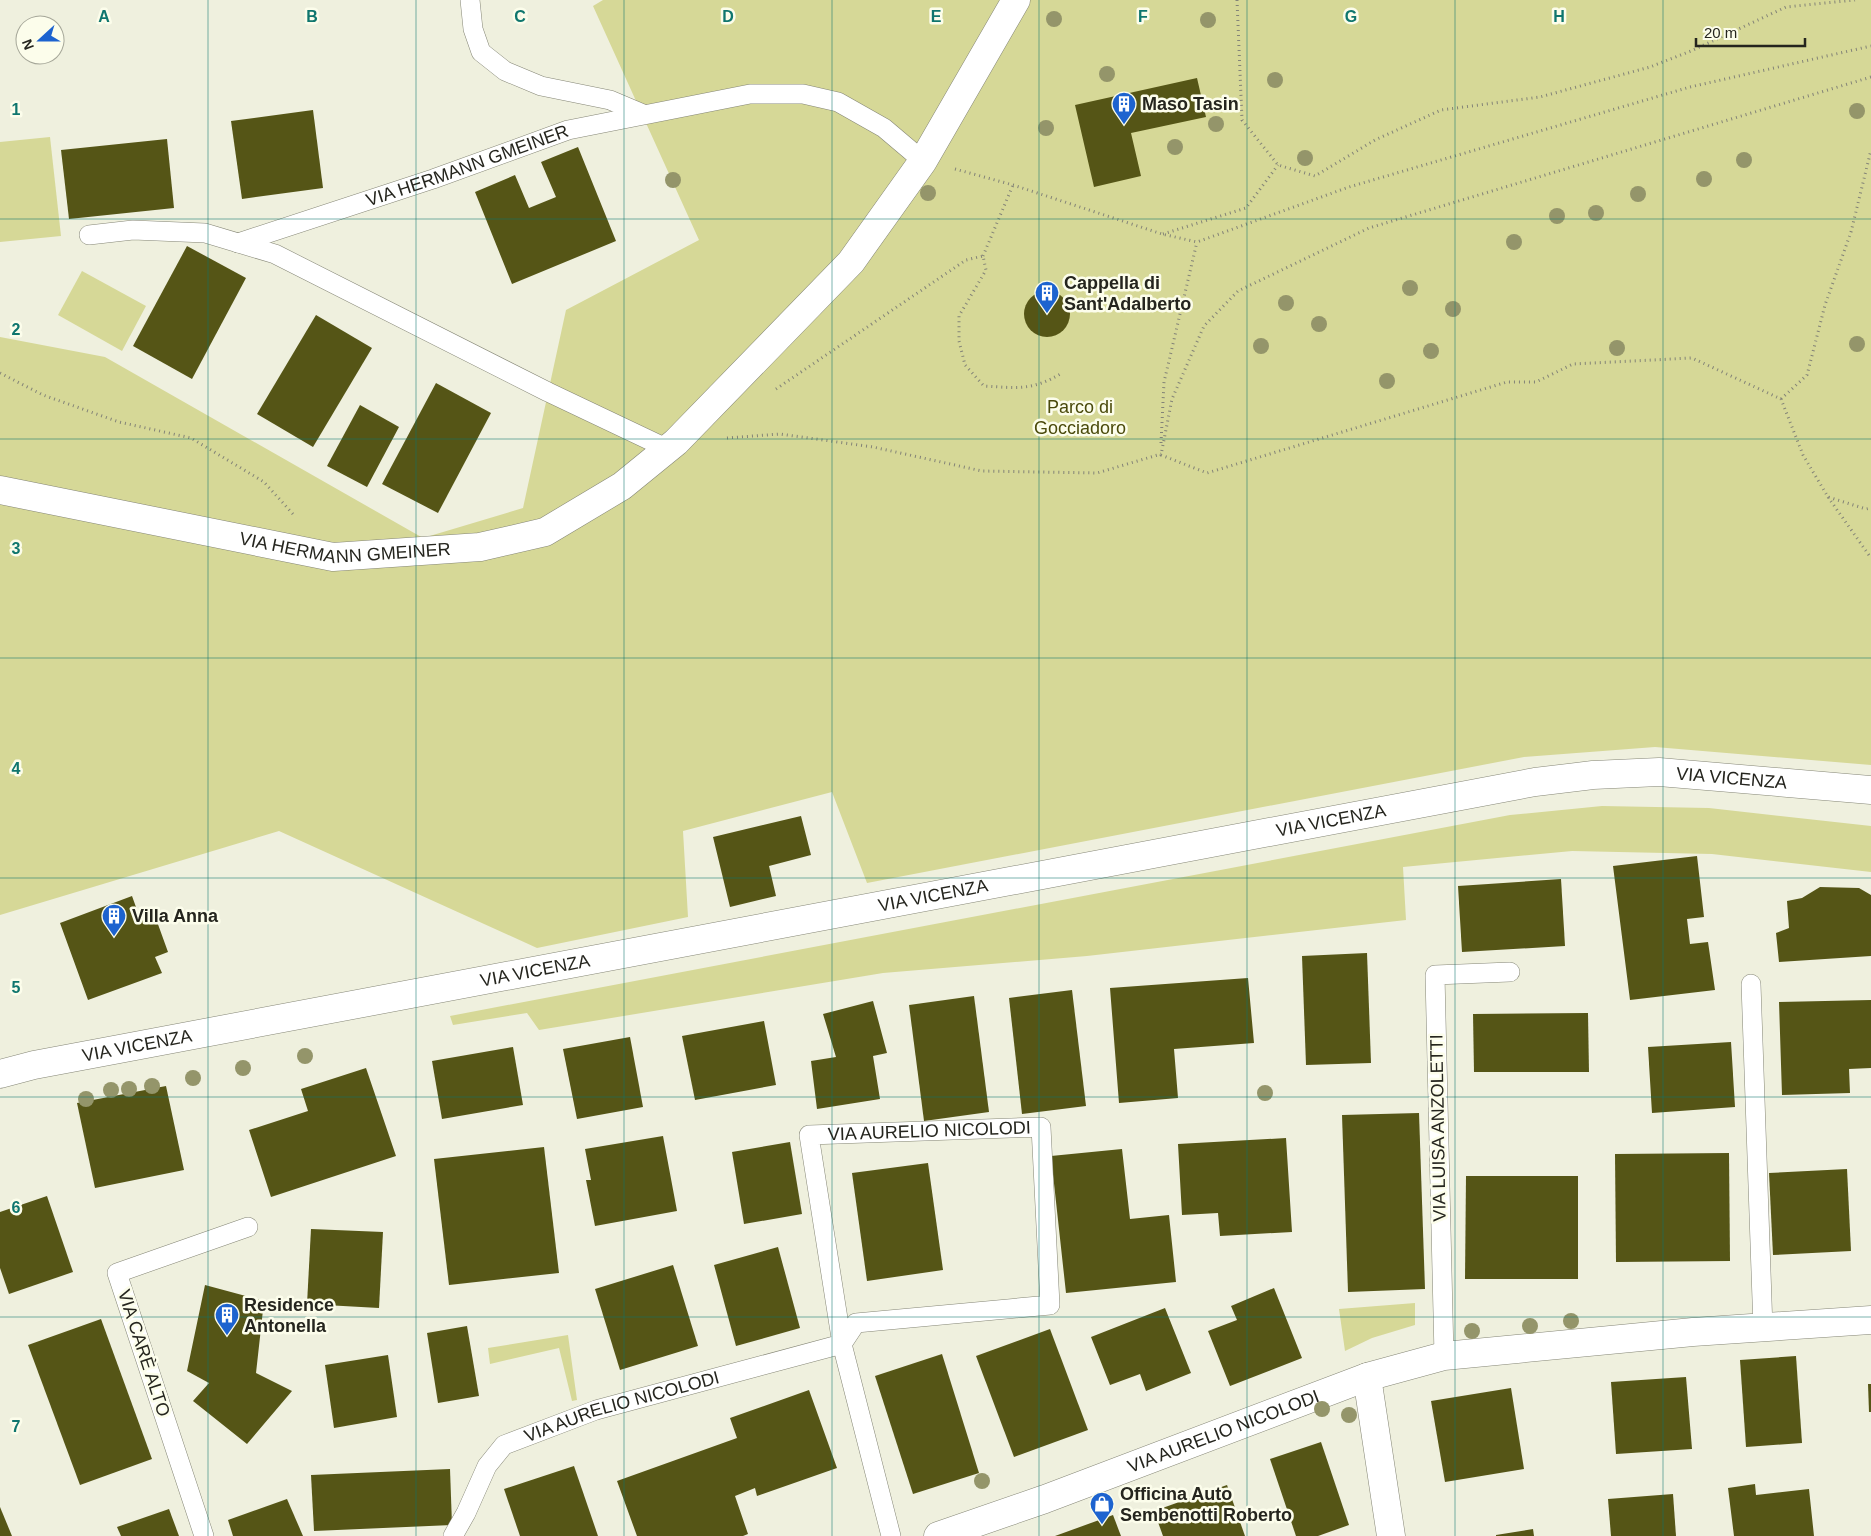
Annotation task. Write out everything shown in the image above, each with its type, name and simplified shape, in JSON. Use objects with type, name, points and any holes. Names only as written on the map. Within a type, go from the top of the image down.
[{"type":"street","name":"VIA HERMANN GMEINER","points":[[0,490],[333,557],[480,547],[545,532],[622,486],[672,446],[851,262],[923,161],[1016,0]]},
{"type":"street","name":"VIA VICENZA","points":[[0,1074],[96,1053],[1535,782],[1592,775],[1659,772],[1871,790]]},
{"type":"street","points":[[1391,1536],[1367,1377],[1444,1356],[1693,1332],[1871,1320]]},
{"type":"street","name":"VIA AURELIO NICOLODI","points":[[938,1536],[1045,1499],[1367,1377]]},
{"type":"lane","points":[[470,0],[473,29],[481,52],[505,71],[541,86],[610,100],[643,114]]},
{"type":"lane","name":"VIA HERMANN GMEINER","points":[[238,243],[433,179],[568,130],[750,94],[803,94],[838,102],[884,128],[923,161]]},
{"type":"lane","points":[[89,235],[133,230],[205,233],[275,254],[540,388],[672,446]]},
{"type":"lane","name":"VIA LUISA ANZOLETTI","points":[[1444,1356],[1435,975],[1510,972]]},
{"type":"lane","points":[[1751,984],[1763,1328]]},
{"type":"lane","name":"VIA AURELIO NICOLODI","points":[[453,1536],[466,1513],[487,1466],[504,1445],[596,1410],[842,1344],[856,1323],[1050,1305],[1041,1127],[809,1135],[842,1344],[891,1536]]},
{"type":"lane","name":"VIA CARÈ ALTO","points":[[204,1536],[117,1273],[248,1227]]},
{"type":"path","points":[[1237,0],[1242,120],[1278,165],[1315,176],[1375,140],[1441,110],[1540,97],[1650,67],[1691,51],[1786,7],[1855,0]]},
{"type":"path","points":[[923,161],[1013,185],[1162,234],[1197,242],[1349,187],[1671,93],[1871,46]]},
{"type":"path","points":[[1161,455],[1172,400],[1204,326],[1238,291],[1369,228],[1871,77]]},
{"type":"path","points":[[1781,399],[1807,375],[1825,305],[1851,232],[1871,150]]},
{"type":"path","points":[[1162,234],[1246,208],[1278,165]]},
{"type":"path","points":[[1013,185],[983,256],[986,270],[959,316],[958,341],[965,366],[984,386],[1017,388],[1042,385],[1062,373]]},
{"type":"path","points":[[1161,455],[1164,382],[1197,242]]},
{"type":"path","points":[[774,391],[966,260],[983,256]]},
{"type":"path","points":[[672,446],[780,434],[873,447],[982,471],[1097,473],[1161,455],[1207,473],[1507,382],[1536,382],[1573,364],[1692,358],[1781,399],[1803,455],[1828,497],[1871,558]]},
{"type":"path","points":[[0,373],[43,395],[119,422],[191,438],[264,482],[295,516]]},
{"type":"path","points":[[1828,497],[1866,510],[1871,508]]},
{"type":"green space","name":"Parco di Gocciadoro","points":[[603,0],[1871,0],[1871,765],[1655,747],[1524,757],[867,883],[832,792],[683,831],[688,917],[537,948],[279,831],[0,915],[0,337],[105,357],[423,538],[523,508],[566,310],[699,240],[593,6]]},
{"type":"green space","points":[[50,137],[61,236],[0,242],[0,142]]},
{"type":"green space","points":[[82,271],[146,306],[122,351],[58,315]]},
{"type":"green space","points":[[1602,806],[1709,808],[1871,826],[1871,872],[1712,854],[1572,851],[1403,867],[1406,920],[1087,956],[883,973],[539,1030],[527,1013],[453,1025],[450,1016],[1510,815]]},
{"type":"green space","points":[[1415,1303],[1415,1325],[1372,1338],[1345,1351],[1339,1309]]},
{"type":"green space","points":[[568,1335],[577,1400],[572,1401],[559,1348],[490,1364],[488,1348]]},
{"type":"building","name":"Maso Tasin","points":[[1197,78],[1206,117],[1131,133],[1141,176],[1094,187],[1075,105]]},
{"type":"building","points":[[313,110],[323,188],[242,199],[231,121]]},
{"type":"building","points":[[167,139],[174,208],[69,219],[61,150]]},
{"type":"building","points":[[578,147],[616,241],[512,284],[475,192],[515,175],[529,208],[556,197],[541,162]]},
{"type":"building","points":[[187,246],[246,278],[192,379],[133,346]]},
{"type":"building","name":"Cappella di Sant'Adalberto","points":[[1047,291],[1060,295],[1066,301],[1070,314],[1066,327],[1060,333],[1047,337],[1034,333],[1028,327],[1024,314],[1028,301],[1034,295]]},
{"type":"building","points":[[316,315],[372,348],[313,447],[257,414]]},
{"type":"building","points":[[436,383],[491,413],[438,513],[382,484]]},
{"type":"building","points":[[360,405],[399,427],[367,487],[327,466]]},
{"type":"building","points":[[801,816],[811,855],[769,866],[776,896],[730,907],[713,837]]},
{"type":"building","points":[[1697,856],[1704,917],[1687,919],[1690,944],[1708,942],[1715,990],[1630,1000],[1613,866]]},
{"type":"building","points":[[1561,879],[1565,946],[1462,952],[1458,886]]},
{"type":"building","points":[[1820,887],[1859,888],[1871,895],[1871,956],[1779,962],[1776,933],[1789,928],[1787,901],[1802,898]]},
{"type":"building","name":"Villa Anna","points":[[132,896],[141,921],[155,916],[168,952],[155,957],[162,973],[88,1000],[60,923]]},
{"type":"building","points":[[1367,953],[1371,1063],[1306,1065],[1302,956]]},
{"type":"building","points":[[1248,978],[1254,1043],[1174,1049],[1178,1098],[1119,1103],[1110,988]]},
{"type":"building","points":[[1072,990],[1086,1106],[1022,1114],[1009,998]]},
{"type":"building","points":[[974,996],[989,1112],[924,1121],[909,1005]]},
{"type":"building","points":[[1871,1000],[1871,1068],[1849,1069],[1850,1093],[1782,1095],[1779,1002]]},
{"type":"building","points":[[873,1001],[887,1053],[873,1056],[880,1099],[817,1109],[811,1061],[836,1057],[823,1014]]},
{"type":"building","points":[[1588,1013],[1589,1072],[1474,1072],[1473,1014]]},
{"type":"building","points":[[764,1021],[776,1085],[695,1100],[682,1036]]},
{"type":"building","points":[[630,1037],[643,1107],[577,1119],[563,1049]]},
{"type":"building","points":[[1731,1042],[1735,1107],[1652,1113],[1648,1047]]},
{"type":"building","points":[[513,1047],[523,1105],[442,1119],[432,1061]]},
{"type":"building","points":[[366,1068],[396,1156],[271,1197],[249,1130],[308,1111],[301,1089]]},
{"type":"building","points":[[166,1086],[184,1170],[95,1188],[77,1103]]},
{"type":"building","points":[[1419,1113],[1425,1289],[1348,1292],[1342,1115]]},
{"type":"building","points":[[663,1136],[677,1211],[595,1226],[586,1180],[591,1180],[585,1149]]},
{"type":"building","points":[[1286,1138],[1292,1232],[1220,1236],[1218,1213],[1182,1215],[1178,1144]]},
{"type":"building","points":[[790,1142],[802,1214],[744,1224],[732,1152]]},
{"type":"building","points":[[544,1147],[559,1273],[449,1285],[434,1159]]},
{"type":"building","points":[[1122,1149],[1130,1219],[1169,1215],[1176,1282],[1066,1293],[1051,1156]]},
{"type":"building","points":[[1729,1153],[1730,1261],[1616,1262],[1615,1154]]},
{"type":"building","points":[[928,1163],[943,1270],[867,1281],[852,1173]]},
{"type":"building","points":[[1847,1169],[1851,1251],[1773,1255],[1769,1173]]},
{"type":"building","points":[[1466,1176],[1578,1176],[1578,1279],[1465,1279]]},
{"type":"building","points":[[47,1196],[73,1272],[9,1294],[0,1268],[0,1212]]},
{"type":"building","points":[[311,1229],[383,1232],[379,1308],[307,1304]]},
{"type":"building","points":[[778,1247],[800,1328],[736,1346],[714,1265]]},
{"type":"building","points":[[673,1265],[698,1346],[620,1370],[595,1289]]},
{"type":"building","name":"Residence Antonella","points":[[205,1285],[264,1301],[256,1373],[292,1391],[247,1444],[193,1401],[209,1383],[187,1371]]},
{"type":"building","points":[[1274,1288],[1302,1358],[1230,1386],[1208,1331],[1237,1320],[1231,1306]]},
{"type":"building","points":[[1165,1308],[1191,1373],[1146,1391],[1140,1374],[1110,1385],[1091,1337]]},
{"type":"building","points":[[101,1319],[152,1459],[80,1485],[28,1345]]},
{"type":"building","points":[[467,1326],[479,1396],[438,1403],[427,1333]]},
{"type":"building","points":[[1050,1329],[1088,1430],[1014,1457],[976,1356]]},
{"type":"building","points":[[942,1354],[979,1473],[913,1494],[875,1376]]},
{"type":"building","points":[[388,1355],[397,1417],[334,1428],[325,1365]]},
{"type":"building","points":[[1796,1356],[1802,1443],[1746,1447],[1740,1360]]},
{"type":"building","points":[[1686,1377],[1692,1449],[1616,1454],[1611,1382]]},
{"type":"building","points":[[1868,1384],[1871,1384],[1871,1412],[1869,1412]]},
{"type":"building","points":[[1511,1388],[1524,1469],[1445,1482],[1431,1401]]},
{"type":"building","points":[[809,1390],[837,1468],[757,1496],[755,1488],[735,1496],[748,1534],[743,1536],[637,1536],[617,1481],[737,1438],[730,1418]]},
{"type":"building","points":[[1321,1442],[1349,1525],[1318,1536],[1296,1536],[1270,1459]]},
{"type":"building","points":[[574,1466],[598,1536],[520,1536],[504,1489]]},
{"type":"building","points":[[450,1469],[452,1525],[314,1531],[311,1475]]},
{"type":"building","points":[[1755,1484],[1756,1495],[1809,1489],[1814,1536],[1734,1536],[1728,1488]]},
{"type":"building","points":[[1227,1485],[1245,1536],[1163,1536],[1154,1511]]},
{"type":"building","points":[[1673,1494],[1676,1536],[1611,1536],[1608,1499]]},
{"type":"building","points":[[287,1499],[303,1536],[233,1536],[228,1520]]},
{"type":"building","points":[[0,1507],[12,1536],[0,1536]]},
{"type":"building","points":[[169,1509],[179,1536],[121,1536],[117,1527]]},
{"type":"building","points":[[1113,1515],[1121,1536],[1055,1536]]},
{"type":"building","points":[[1533,1529],[1534,1536],[1496,1536],[1496,1535]]},
{"type":"place","name":"Maso Tasin","points":[[1124,125]]},
{"type":"place","name":"Cappella di Sant'Adalberto","points":[[1047,314]]},
{"type":"place","name":"Villa Anna","points":[[114,937]]},
{"type":"place","name":"Residence Antonella","points":[[227,1336]]},
{"type":"place","name":"Officina Auto Sembenotti Roberto","points":[[1102,1525]]}]
